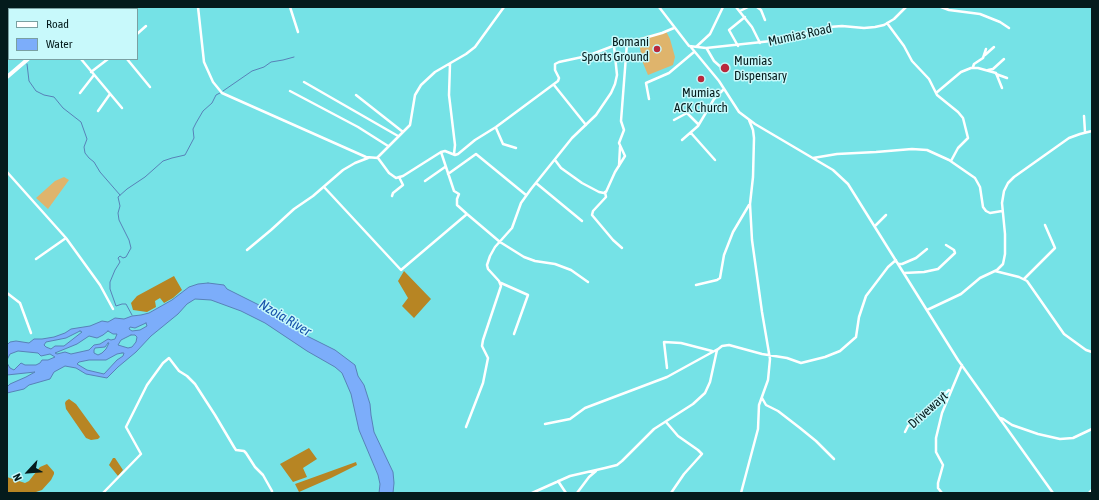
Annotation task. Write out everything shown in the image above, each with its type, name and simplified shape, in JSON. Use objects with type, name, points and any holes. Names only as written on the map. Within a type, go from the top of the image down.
[{"type":"highway","points":[[88,8],[92,7]]},
{"type":"highway","points":[[7,77],[27,60]]},
{"type":"street","points":[[198,7],[204,62],[214,82],[222,93],[368,158]]},
{"type":"street","points":[[290,7],[298,32]]},
{"type":"street","points":[[247,250],[294,209],[313,196],[354,163],[368,158],[377,158],[408,127],[411,121],[415,95],[418,88],[430,76],[475,47],[504,7]]},
{"type":"street","points":[[658,7],[694,52],[715,75],[736,109],[749,120],[833,170],[844,179],[962,365],[1053,493]]},
{"type":"street","points":[[696,47],[710,34],[723,7]]},
{"type":"street","points":[[736,7],[754,30],[760,43]]},
{"type":"street","points":[[740,11],[748,7]]},
{"type":"street","points":[[756,7],[760,10],[766,20]]},
{"type":"street","name":"Mumias Road","points":[[690,46],[706,48],[738,46],[790,39],[829,27],[842,26],[870,28],[887,23],[900,15],[906,7]]},
{"type":"street","points":[[941,7],[949,10],[980,14],[1009,28]]},
{"type":"street","points":[[738,46],[729,30],[745,17]]},
{"type":"street","points":[[887,23],[904,46],[912,61],[929,79],[936,94],[960,114],[964,120],[967,139],[958,148],[951,160]]},
{"type":"street","points":[[138,33],[146,26]]},
{"type":"street","points":[[377,158],[392,176],[399,177],[441,152],[445,151],[454,154],[459,153],[475,140],[496,127],[554,85],[559,80],[555,70],[555,64],[587,56],[621,43],[627,43],[674,28]]},
{"type":"street","points":[[619,166],[620,140],[624,130],[621,121],[627,43]]},
{"type":"street","points":[[514,334],[528,295],[501,283],[489,271],[487,265],[492,252],[512,228],[526,195],[572,138],[596,116],[602,108],[615,84],[617,74],[614,46]]},
{"type":"street","points":[[973,68],[974,64],[994,47]]},
{"type":"street","points":[[706,48],[714,61],[723,69]]},
{"type":"street","points":[[985,55],[986,49]]},
{"type":"street","points":[[649,99],[646,83],[669,73],[694,52]]},
{"type":"street","points":[[988,70],[993,69],[1004,59]]},
{"type":"street","points":[[82,60],[122,108]]},
{"type":"street","points":[[80,93],[92,74],[107,60]]},
{"type":"street","points":[[128,60],[150,87]]},
{"type":"street","points":[[450,64],[449,95],[455,145],[454,154]]},
{"type":"street","points":[[936,94],[960,72],[967,69],[973,68],[988,70],[1007,78]]},
{"type":"street","points":[[996,73],[1002,88]]},
{"type":"street","points":[[304,82],[398,136]]},
{"type":"street","points":[[554,85],[586,125]]},
{"type":"street","points":[[682,140],[698,125],[716,95],[724,89]]},
{"type":"street","points":[[290,91],[358,127],[388,146]]},
{"type":"street","points":[[98,111],[110,94]]},
{"type":"street","points":[[356,95],[403,132]]},
{"type":"street","points":[[674,120],[687,113],[698,125]]},
{"type":"street","points":[[1084,116],[1085,132]]},
{"type":"street","points":[[741,493],[758,429],[759,405],[769,375],[770,356],[757,280],[750,204],[754,151],[753,133],[749,120]]},
{"type":"street","points":[[496,127],[503,144],[516,148]]},
{"type":"street","points":[[927,310],[960,294],[980,278],[1001,267],[1004,258],[1002,203],[1005,188],[1014,177],[1074,135],[1092,131]]},
{"type":"street","points":[[691,133],[715,160]]},
{"type":"street","points":[[620,146],[625,156],[605,192],[606,196],[593,211],[592,215],[613,240],[622,248]]},
{"type":"street","points":[[812,158],[837,154],[916,149],[933,152],[951,160],[975,178],[980,187],[983,207],[986,211],[993,213],[1002,212]]},
{"type":"street","points":[[441,152],[454,191],[459,194],[456,199],[457,205],[467,214],[500,242],[524,257],[535,261],[555,264],[571,270],[588,282]]},
{"type":"street","points":[[448,174],[476,154],[526,195]]},
{"type":"street","points":[[555,160],[561,168],[582,183],[592,189],[605,192]]},
{"type":"street","points":[[425,181],[445,167]]},
{"type":"street","points":[[7,172],[66,238],[100,285],[113,308]]},
{"type":"street","points":[[392,196],[393,193],[403,185],[399,177]]},
{"type":"street","points":[[536,183],[582,221]]},
{"type":"street","points":[[324,187],[401,270],[467,214]]},
{"type":"street","points":[[696,285],[720,278],[724,255],[733,232],[750,204]]},
{"type":"street","points":[[875,226],[886,215]]},
{"type":"street","points":[[1024,279],[1055,248],[1045,225]]},
{"type":"street","points":[[36,259],[66,238]]},
{"type":"street","points":[[904,272],[924,272],[938,269],[954,253],[954,250],[946,245]]},
{"type":"street","points":[[898,264],[902,264],[916,258],[927,249]]},
{"type":"street","points":[[545,424],[572,418],[585,408],[667,377],[725,345],[770,356],[787,358],[801,363],[831,355],[843,349],[857,335],[859,317],[868,293],[888,267],[896,260]]},
{"type":"street","points":[[995,271],[1024,279],[1032,287],[1064,334],[1086,350],[1092,352]]},
{"type":"street","points":[[466,427],[481,390],[488,363],[488,358],[482,348],[482,343],[501,283]]},
{"type":"street","points":[[7,293],[20,303],[30,333]]},
{"type":"street","points":[[667,368],[664,342],[681,343],[713,351]]},
{"type":"street","points":[[532,493],[575,474],[617,465],[654,429],[693,404],[706,392],[710,382],[718,348]]},
{"type":"street","points":[[103,493],[141,454],[126,427],[149,382],[163,362],[168,358],[179,371],[195,384],[231,443],[236,450],[245,452],[255,467],[263,475],[272,493]]},
{"type":"street","points":[[942,493],[938,488],[943,465],[936,452],[938,425],[951,389],[962,365]]},
{"type":"street","name":"Drivewayt","points":[[904,432],[908,426],[951,389]]},
{"type":"street","points":[[762,398],[766,406],[778,411],[800,428],[834,459]]},
{"type":"street","points":[[1000,418],[1038,434],[1060,439],[1073,438],[1092,429]]},
{"type":"street","points":[[666,422],[678,436],[702,454],[684,474],[671,493]]},
{"type":"street","points":[[576,493],[589,477],[598,470]]},
{"type":"street","points":[[558,481],[566,493]]},
{"type":"street","points":[[1089,493],[1092,490]]},
{"type":"shaded area","name":"Bomani Sports Ground","points":[[666,31],[675,57],[673,65],[648,75],[643,63],[639,43],[640,38]]},
{"type":"shaded area","points":[[64,177],[69,180],[48,209],[36,198],[55,181]]},
{"type":"shaded area","points":[[404,271],[431,299],[414,318],[402,306],[408,298],[398,281]]},
{"type":"shaded area","points":[[174,276],[182,290],[173,298],[164,303],[160,298],[155,301],[156,307],[147,312],[133,310],[131,303],[137,296]]},
{"type":"shaded area","points":[[69,399],[76,404],[100,437],[98,439],[91,440],[86,438],[66,409],[65,403]]},
{"type":"shaded area","points":[[309,448],[317,459],[303,468],[307,477],[293,482],[280,464]]},
{"type":"shaded area","points":[[113,458],[115,458],[123,470],[118,476],[109,465]]},
{"type":"shaded area","points":[[356,462],[357,465],[299,492],[295,484]]},
{"type":"shaded area","points":[[47,464],[54,474],[42,490],[33,493],[7,493],[7,477],[25,483],[29,481],[40,467]]},
{"type":"water","points":[[208,283],[224,285],[227,289],[288,320],[299,332],[335,350],[355,365],[358,376],[364,385],[370,404],[374,432],[393,472],[393,493],[379,493],[380,484],[378,475],[359,430],[351,394],[342,373],[335,367],[307,351],[265,323],[241,311],[211,300],[195,299],[187,304],[178,314],[151,336],[136,352],[107,378],[86,374],[76,368],[65,366],[54,372],[50,379],[29,385],[24,389],[7,393],[7,387],[10,384],[35,372],[7,375],[7,363],[10,368],[14,370],[21,363],[25,365],[36,365],[42,360],[48,360],[55,357],[50,354],[41,356],[38,353],[18,351],[10,354],[7,360],[7,345],[10,342],[16,341],[29,343],[34,339],[54,337],[71,329],[90,326],[102,321],[108,322],[115,318],[124,319],[149,313],[172,300],[189,287]],"holes":[[[146,323],[147,326],[140,330],[132,331],[129,329],[130,327],[135,328]],[[80,331],[82,332],[64,346],[55,346],[51,349],[44,345],[46,342],[66,338]],[[108,331],[113,334],[117,334],[115,339],[108,339],[100,344],[94,345],[89,350],[71,354],[65,352],[55,353],[77,344],[89,336],[97,338]],[[131,335],[135,335],[137,337],[136,342],[132,347],[128,348],[118,345],[121,340]],[[109,343],[106,349],[98,355],[94,353],[95,348],[105,347]],[[124,353],[123,356],[117,360],[104,374],[87,370],[77,364],[79,362],[89,360],[106,360],[117,354]]]},
{"type":"waterway","points":[[223,91],[252,71],[264,67],[271,62],[294,57]]},
{"type":"waterway","points":[[27,64],[29,81],[36,91],[44,95],[54,97],[63,108],[81,122],[87,139],[84,147],[85,153],[120,195]]},
{"type":"waterway","points":[[132,315],[126,304],[116,306],[110,289],[110,282],[120,262],[118,258],[120,256],[123,258],[126,257],[131,248],[129,240],[119,220],[118,213],[120,206],[118,197],[145,177],[163,161],[185,155],[194,138],[193,129],[196,123],[203,111],[212,103],[216,95],[220,93]]},
{"type":"place","name":"Bomani Sports Ground","points":[[657,49]]},
{"type":"place","name":"Mumias Dispensary","points":[[725,68]]},
{"type":"place","name":"Mumias ACK Church","points":[[701,79]]},
{"type":"water label","name":"Nzoia River","points":[[285,318]]}]
